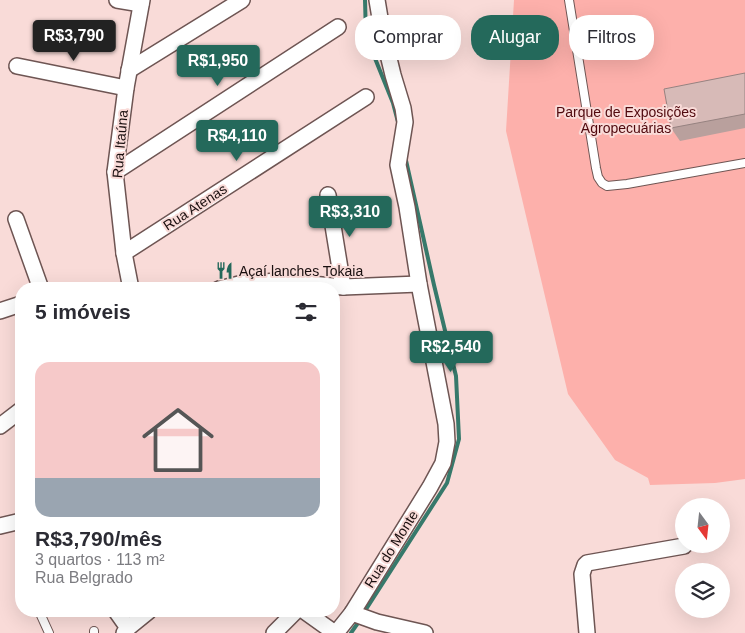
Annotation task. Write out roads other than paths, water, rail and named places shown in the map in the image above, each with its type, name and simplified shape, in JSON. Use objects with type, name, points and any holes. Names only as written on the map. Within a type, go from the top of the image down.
[{"type":"street","points":[[116,0],[142,2]]},
{"type":"street","points":[[130,70],[242,0]]},
{"type":"street","name":"Rua do Monte","points":[[336,633],[362,617],[443,463],[447,442],[446,424],[398,165],[405,122],[403,108],[382,30],[377,0]]},
{"type":"street","name":"Rua Itaúna","points":[[130,282],[124,253],[114,172],[126,88],[142,2]]},
{"type":"street","points":[[114,172],[338,27]]},
{"type":"street","points":[[17,66],[126,88]]},
{"type":"street","name":"Rua Atenas","points":[[124,253],[366,98]]},
{"type":"street","points":[[328,195],[343,287]]},
{"type":"street","points":[[16,219],[38,282]]},
{"type":"street","points":[[262,282],[290,282]]},
{"type":"street","points":[[340,287],[419,284]]},
{"type":"street","points":[[0,311],[15,306]]},
{"type":"street","points":[[0,426],[15,415]]},
{"type":"street","points":[[0,526],[15,522]]},
{"type":"street","points":[[587,633],[582,574],[587,563],[675,548]]},
{"type":"street","points":[[119,617],[126,631],[141,617]]},
{"type":"street","points":[[274,633],[290,617]]},
{"type":"street","points":[[313,617],[336,633]]},
{"type":"street","points":[[362,617],[425,633]]},
{"type":"lane","points":[[569,0],[596,168],[598,177],[602,182],[608,186],[627,184],[745,163]]},
{"type":"lane","points":[[42,617],[49,633]]},
{"type":"waterway","points":[[365,0],[366,36],[393,103],[398,122]]},
{"type":"waterway","points":[[363,614],[447,483],[459,439],[456,376],[405,156]]},
{"type":"waterway","points":[[351,633],[360,620]]},
{"type":"place","name":"Açaí lanches Tokaia","points":[[225,271]]},
{"type":"park label","name":"Parque de Exposições Agropecuárias","points":[[626,120]]}]
